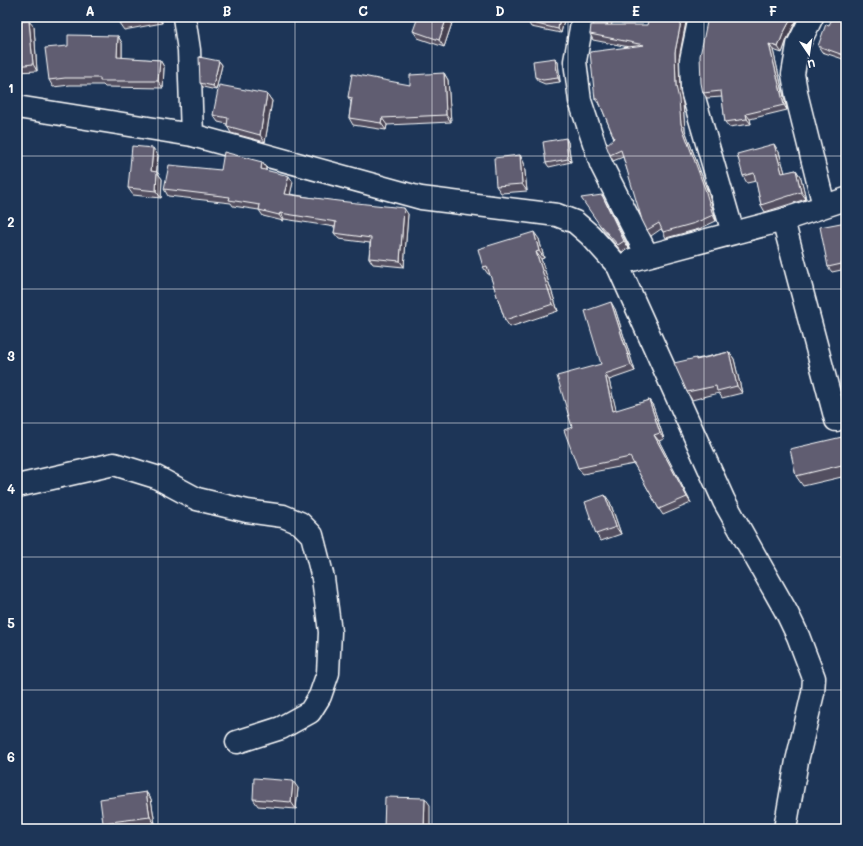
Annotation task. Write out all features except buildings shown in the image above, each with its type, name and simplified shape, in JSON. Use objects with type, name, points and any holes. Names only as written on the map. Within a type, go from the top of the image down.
[{"type":"street","points":[[184,17],[189,50],[192,135]]},
{"type":"street","points":[[583,17],[575,61],[580,101],[602,164],[647,255]]},
{"type":"street","points":[[700,17],[691,60],[692,91],[733,233]]},
{"type":"street","points":[[812,17],[798,44],[793,74],[824,206]]},
{"type":"street","points":[[17,107],[192,135],[421,198],[557,215],[575,222],[590,234],[618,266],[724,501],[790,618],[814,678],[813,693],[797,761],[785,829]]},
{"type":"street","points":[[618,266],[647,255],[783,220],[846,199]]},
{"type":"street","points":[[783,220],[836,420]]},
{"type":"street","points":[[17,486],[114,464],[156,477],[198,499],[247,511],[283,516],[300,523],[312,535],[322,578],[330,632],[328,673],[320,696],[310,712],[281,728],[237,742]]}]
